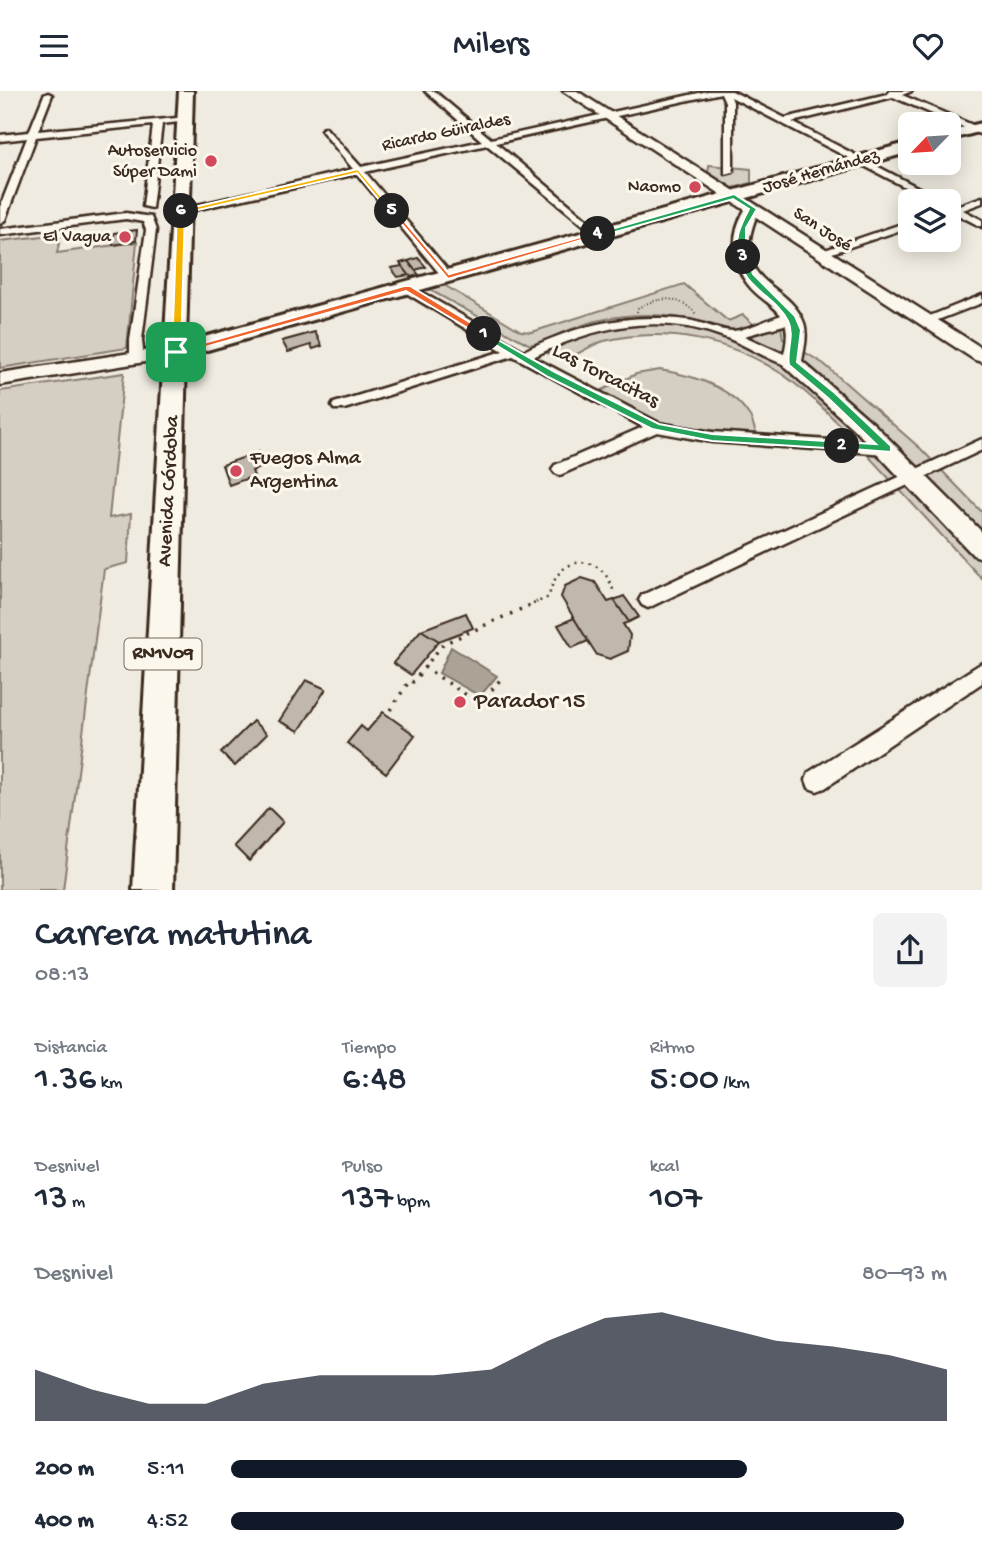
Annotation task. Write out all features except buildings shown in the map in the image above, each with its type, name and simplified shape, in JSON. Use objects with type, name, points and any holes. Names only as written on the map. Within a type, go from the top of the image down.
[{"type":"main road","name":"Avenida Córdoba","points":[[153,890],[186,91]]},
{"type":"main road","points":[[961,134],[980,129]]},
{"type":"main road","name":"José Hernández","points":[[176,352],[898,150]]},
{"type":"street","points":[[429,91],[592,229]]},
{"type":"street","name":"San José","points":[[569,91],[982,356]]},
{"type":"street","name":"Ricardo Güiraldes","points":[[181,210],[719,91]]},
{"type":"street","points":[[725,91],[916,189]]},
{"type":"street","points":[[725,91],[729,102],[728,172]]},
{"type":"street","points":[[784,121],[890,93],[908,91]]},
{"type":"street","points":[[890,93],[980,129]]},
{"type":"street","points":[[0,220],[48,95]]},
{"type":"street","points":[[0,138],[185,119]]},
{"type":"street","points":[[148,206],[158,122]]},
{"type":"street","points":[[325,130],[448,277]]},
{"type":"street","points":[[961,206],[982,200]]},
{"type":"street","points":[[753,209],[743,228],[740,247],[749,275],[791,316],[796,330],[792,363]]},
{"type":"street","points":[[961,214],[982,223]]},
{"type":"street","points":[[0,232],[126,216],[147,219],[151,230],[136,340],[137,358]]},
{"type":"street","points":[[822,253],[898,228]]},
{"type":"street","name":"Las Torcacitas","points":[[407,288],[518,354],[656,427],[712,437],[887,449]]},
{"type":"street","points":[[926,320],[982,299]]},
{"type":"street","points":[[736,334],[780,322],[791,316]]},
{"type":"street","points":[[339,405],[518,354],[604,324],[636,319],[672,320],[704,325],[736,334],[792,363],[832,395],[982,548]]},
{"type":"street","name":"José Hernández","points":[[0,379],[176,352]]},
{"type":"street","points":[[559,469],[656,427]]},
{"type":"street","points":[[648,600],[982,444]]},
{"type":"street","points":[[817,780],[982,672]]},
{"type":"path","points":[[636,319],[638,308],[650,300],[665,297],[679,299],[693,309],[704,325]]},
{"type":"path","points":[[390,710],[410,680],[414,682],[443,644],[549,597],[553,579],[564,568],[578,563],[595,564],[608,573],[613,581],[614,593]]},
{"type":"path","points":[[424,667],[480,704],[500,680]]},
{"type":"shaded area","points":[[709,165],[751,169],[751,183],[733,188],[708,173]]},
{"type":"shaded area","points":[[61,234],[57,253],[137,242],[127,348],[0,368],[0,241]]},
{"type":"shaded area","points":[[684,284],[728,321],[743,315],[762,332],[781,326],[783,339],[824,364],[921,449],[982,512],[982,538],[806,367],[759,341],[708,323],[655,315],[591,322],[530,345],[428,289],[444,285],[521,331],[532,332]]},
{"type":"shaded area","points":[[665,323],[706,329],[748,343],[792,366],[982,555],[982,579],[823,409],[782,374],[762,362],[719,345],[673,336],[650,335],[604,341],[566,360],[541,351],[604,327]]},
{"type":"shaded area","points":[[660,370],[709,383],[732,396],[750,417],[757,436],[658,423],[596,393],[636,374]]},
{"type":"shaded area","points":[[124,373],[109,518],[131,514],[128,563],[104,569],[63,890],[0,890],[0,391]]},
{"type":"shaded area","points":[[451,647],[497,676],[480,696],[439,673]]},
{"type":"place","name":"Autoservicio Súper Dami","points":[[211,161]]},
{"type":"place","name":"Naomo","points":[[695,187]]},
{"type":"place","name":"El Vagua","points":[[125,237]]},
{"type":"place","name":"Fuegos Alma Argentina","points":[[236,471]]},
{"type":"place","name":"Parador 15","points":[[460,702]]},
{"type":"route","points":[[358,171],[448,277],[734,197],[753,209],[743,228],[740,247],[749,275],[791,316],[796,330],[792,363],[832,395],[887,449],[712,437],[656,427],[552,374],[407,288],[176,352],[181,210],[358,171]]}]
